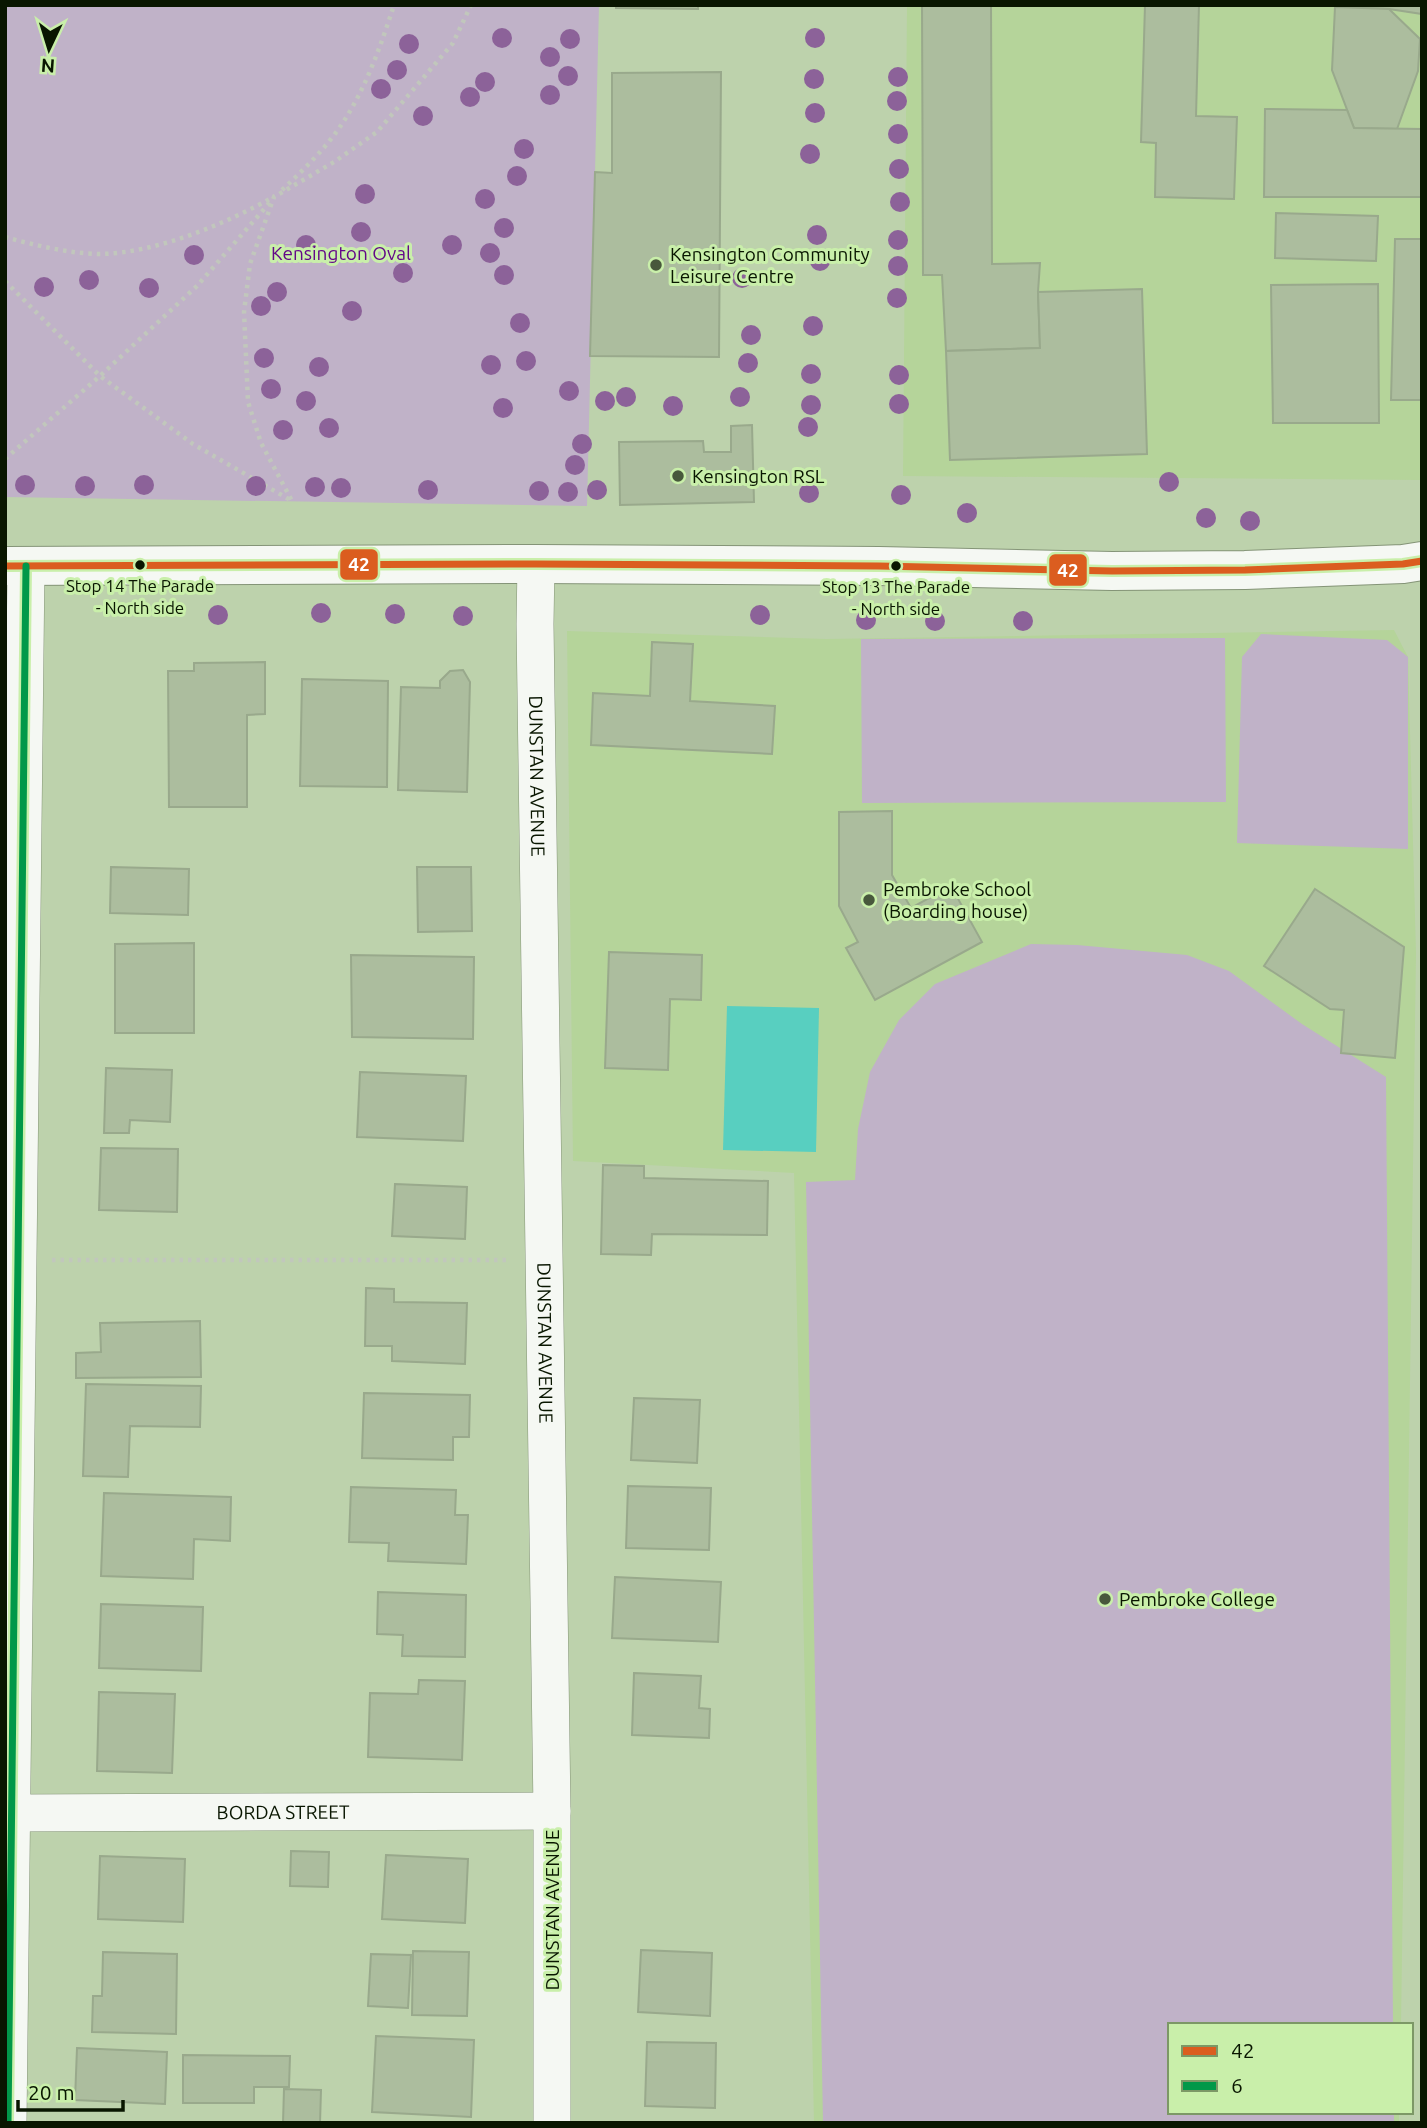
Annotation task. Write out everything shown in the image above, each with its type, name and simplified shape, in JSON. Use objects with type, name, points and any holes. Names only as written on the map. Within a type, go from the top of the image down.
[{"type":"main road","points":[[16,566],[536,564],[1125,571],[1245,570],[1422,561]]},
{"type":"street","name":"DUNSTAN AVENUE","points":[[536,564],[552,1811],[552,2123]]},
{"type":"street","points":[[8,2123],[12,1813],[11,1303],[18,1260],[16,566]]},
{"type":"street","name":"BORDA STREET","points":[[12,1813],[552,1811]]},
{"type":"path","points":[[5,459],[197,286],[274,197],[308,166],[333,137],[357,98],[377,55],[394,5]]},
{"type":"path","points":[[5,237],[38,246],[101,254],[164,245],[274,197],[334,162],[377,132],[453,43],[471,5]]},
{"type":"path","points":[[5,281],[100,376],[193,444],[292,501],[261,443],[248,402],[244,312],[250,264],[274,197]]},
{"type":"path","points":[[18,1260],[544,1261]]},
{"type":"shaded area","points":[[907,5],[1422,5],[1422,480],[903,476]]},
{"type":"shaded area","name":"Pembroke College","points":[[1394,630],[1408,657],[1416,953],[1401,2023],[1168,2023],[1168,2114],[1399,2114],[1399,2123],[814,2123],[794,1173],[573,1161],[567,631],[826,639]]},
{"type":"green space","name":"Kensington Oval","points":[[5,5],[599,5],[587,506],[5,497]]},
{"type":"green space","points":[[1261,634],[1387,640],[1408,657],[1408,849],[1237,843],[1242,657]]},
{"type":"green space","points":[[1225,638],[1226,802],[862,803],[861,639]]},
{"type":"green space","name":"Pembroke College","points":[[1031,944],[1077,945],[1187,955],[1229,971],[1302,1024],[1386,1077],[1393,2023],[1168,2023],[1168,2114],[1394,2114],[1394,2123],[823,2123],[806,1182],[855,1180],[858,1129],[870,1072],[899,1020],[935,984]]},
{"type":"water","points":[[727,1006],[819,1008],[816,1152],[723,1150]]},
{"type":"building","points":[[616,5],[698,5],[698,9],[616,8]]},
{"type":"building","points":[[922,5],[991,5],[992,264],[1040,263],[1040,348],[946,351],[942,275],[923,275]]},
{"type":"building","points":[[1145,5],[1199,5],[1196,116],[1237,117],[1234,199],[1155,197],[1156,143],[1141,142]]},
{"type":"building","points":[[1422,5],[1422,14],[1389,9],[1335,7]]},
{"type":"building","points":[[1335,7],[1389,9],[1420,39],[1418,71],[1397,129],[1354,128],[1332,70]]},
{"type":"building","name":"Kensington Community Leisure Centre","points":[[721,72],[719,357],[590,356],[595,172],[612,173],[612,73]]},
{"type":"building","points":[[1265,109],[1347,110],[1354,128],[1422,129],[1422,197],[1264,197]]},
{"type":"building","points":[[1276,213],[1378,216],[1376,261],[1275,258]]},
{"type":"building","points":[[1395,239],[1422,239],[1422,400],[1391,400]]},
{"type":"building","points":[[1378,284],[1379,423],[1273,423],[1271,285]]},
{"type":"building","points":[[1142,289],[1147,454],[950,460],[946,351],[1040,348],[1038,292]]},
{"type":"building","points":[[752,425],[754,502],[620,505],[619,442],[703,441],[704,452],[731,452],[731,426]]},
{"type":"building","points":[[652,642],[693,644],[690,701],[775,706],[772,754],[591,745],[593,693],[650,696]]},
{"type":"building","points":[[265,662],[265,714],[247,715],[247,807],[169,807],[168,671],[194,671],[194,663]]},
{"type":"building","points":[[463,670],[470,682],[467,792],[398,790],[401,687],[440,688],[440,681],[450,671]]},
{"type":"building","points":[[302,679],[388,681],[387,787],[300,786]]},
{"type":"building","points":[[892,811],[892,875],[911,908],[951,886],[982,942],[875,1000],[846,948],[858,942],[839,906],[839,812]]},
{"type":"building","points":[[111,867],[189,869],[188,915],[110,913]]},
{"type":"building","points":[[417,867],[471,867],[472,931],[418,932]]},
{"type":"building","points":[[1315,889],[1404,947],[1395,1058],[1341,1053],[1344,1010],[1330,1009],[1264,966]]},
{"type":"building","points":[[194,943],[194,1033],[115,1033],[115,944]]},
{"type":"building","points":[[609,952],[702,955],[701,1000],[670,999],[668,1070],[605,1068]]},
{"type":"building","points":[[351,955],[474,957],[473,1039],[352,1037]]},
{"type":"building","points":[[106,1068],[172,1070],[170,1122],[130,1120],[129,1133],[104,1133]]},
{"type":"building","points":[[360,1072],[466,1076],[463,1141],[357,1137]]},
{"type":"building","points":[[101,1148],[178,1149],[177,1212],[99,1210]]},
{"type":"building","points":[[603,1165],[644,1166],[644,1178],[768,1181],[767,1235],[652,1234],[651,1255],[601,1254]]},
{"type":"building","points":[[395,1184],[467,1187],[465,1239],[392,1236]]},
{"type":"building","points":[[366,1288],[394,1289],[394,1302],[467,1303],[465,1364],[392,1361],[392,1346],[365,1346]]},
{"type":"building","points":[[200,1321],[201,1377],[76,1378],[76,1353],[101,1352],[100,1323]]},
{"type":"building","points":[[86,1384],[201,1386],[200,1427],[130,1426],[128,1477],[83,1476]]},
{"type":"building","points":[[364,1393],[470,1395],[469,1437],[453,1437],[453,1460],[362,1458]]},
{"type":"building","points":[[634,1398],[700,1400],[697,1463],[631,1460]]},
{"type":"building","points":[[628,1486],[711,1488],[709,1550],[626,1548]]},
{"type":"building","points":[[351,1487],[456,1490],[455,1515],[468,1515],[466,1564],[388,1561],[389,1543],[349,1542]]},
{"type":"building","points":[[104,1493],[231,1497],[230,1541],[194,1539],[193,1579],[101,1576]]},
{"type":"building","points":[[615,1577],[721,1582],[718,1642],[612,1638]]},
{"type":"building","points":[[378,1592],[466,1595],[465,1657],[402,1656],[403,1635],[377,1634]]},
{"type":"building","points":[[101,1604],[203,1607],[201,1671],[99,1668]]},
{"type":"building","points":[[634,1673],[701,1676],[699,1708],[710,1709],[709,1738],[632,1735]]},
{"type":"building","points":[[419,1680],[465,1681],[462,1760],[368,1757],[370,1693],[418,1694]]},
{"type":"building","points":[[99,1692],[175,1694],[172,1773],[97,1771]]},
{"type":"building","points":[[291,1851],[329,1852],[328,1887],[290,1886]]},
{"type":"building","points":[[386,1855],[468,1859],[465,1923],[382,1919]]},
{"type":"building","points":[[100,1856],[185,1859],[183,1922],[98,1919]]},
{"type":"building","points":[[641,1950],[712,1953],[710,2016],[638,2012]]},
{"type":"building","points":[[413,1951],[469,1952],[467,2016],[412,2015]]},
{"type":"building","points":[[103,1952],[177,1954],[176,2034],[92,2032],[93,1996],[102,1996]]},
{"type":"building","points":[[371,1954],[411,1955],[408,2008],[368,2006]]},
{"type":"building","points":[[376,2036],[474,2040],[471,2117],[372,2112]]},
{"type":"building","points":[[647,2042],[716,2043],[715,2108],[645,2106]]},
{"type":"building","points":[[77,2048],[167,2052],[165,2104],[75,2100]]},
{"type":"building","points":[[183,2055],[290,2056],[289,2087],[254,2087],[254,2103],[183,2103]]},
{"type":"building","points":[[284,2089],[321,2090],[320,2123],[283,2123]]},
{"type":"transit line","name":"42","points":[[5,566],[536,564],[879,566],[1112,571],[1245,570],[1422,561]]},
{"type":"transit line","name":"6","points":[[8,2123],[26,566]]},
{"type":"place","name":"Kensington Community Leisure Centre","points":[[656,265]]},
{"type":"place","name":"Kensington RSL","points":[[678,476]]},
{"type":"place","name":"Stop 14 The Parade - North side","points":[[140,565]]},
{"type":"place","name":"Stop 13 The Parade - North side","points":[[896,566]]},
{"type":"place","name":"Pembroke School (Boarding house)","points":[[869,900]]},
{"type":"place","name":"Pembroke College","points":[[1105,1599]]}]
